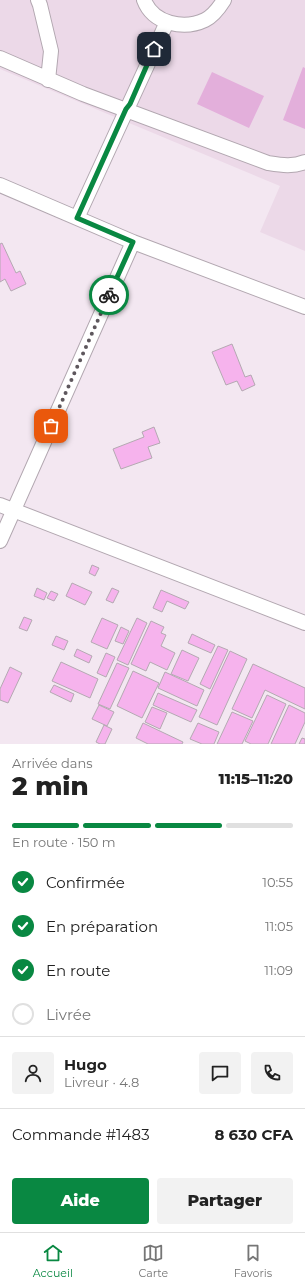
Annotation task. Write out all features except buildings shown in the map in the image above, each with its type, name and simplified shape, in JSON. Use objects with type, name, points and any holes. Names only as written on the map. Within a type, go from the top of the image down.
[{"type":"street","points":[[38,0],[51,51],[48,80]]},
{"type":"street","points":[[144,0],[155,14],[167,22],[180,25],[193,24],[206,20],[216,11],[224,0]]},
{"type":"street","points":[[77,218],[167,22]]},
{"type":"street","points":[[0,58],[83,94],[268,163],[282,166],[298,165],[305,162]]},
{"type":"street","points":[[0,185],[133,242],[305,307]]},
{"type":"street","points":[[0,542],[133,242]]},
{"type":"street","points":[[0,505],[305,623]]},
{"type":"shaded area","points":[[0,0],[305,0],[305,251],[260,232],[280,186],[0,69]]},
{"type":"shaded area","points":[[303,67],[305,68],[305,129],[283,120]]},
{"type":"shaded area","points":[[212,72],[264,96],[249,128],[197,104]]},
{"type":"way so far","points":[[51,426],[109,295]]},
{"type":"route","points":[[109,295],[133,242],[77,218],[154,49]]}]
